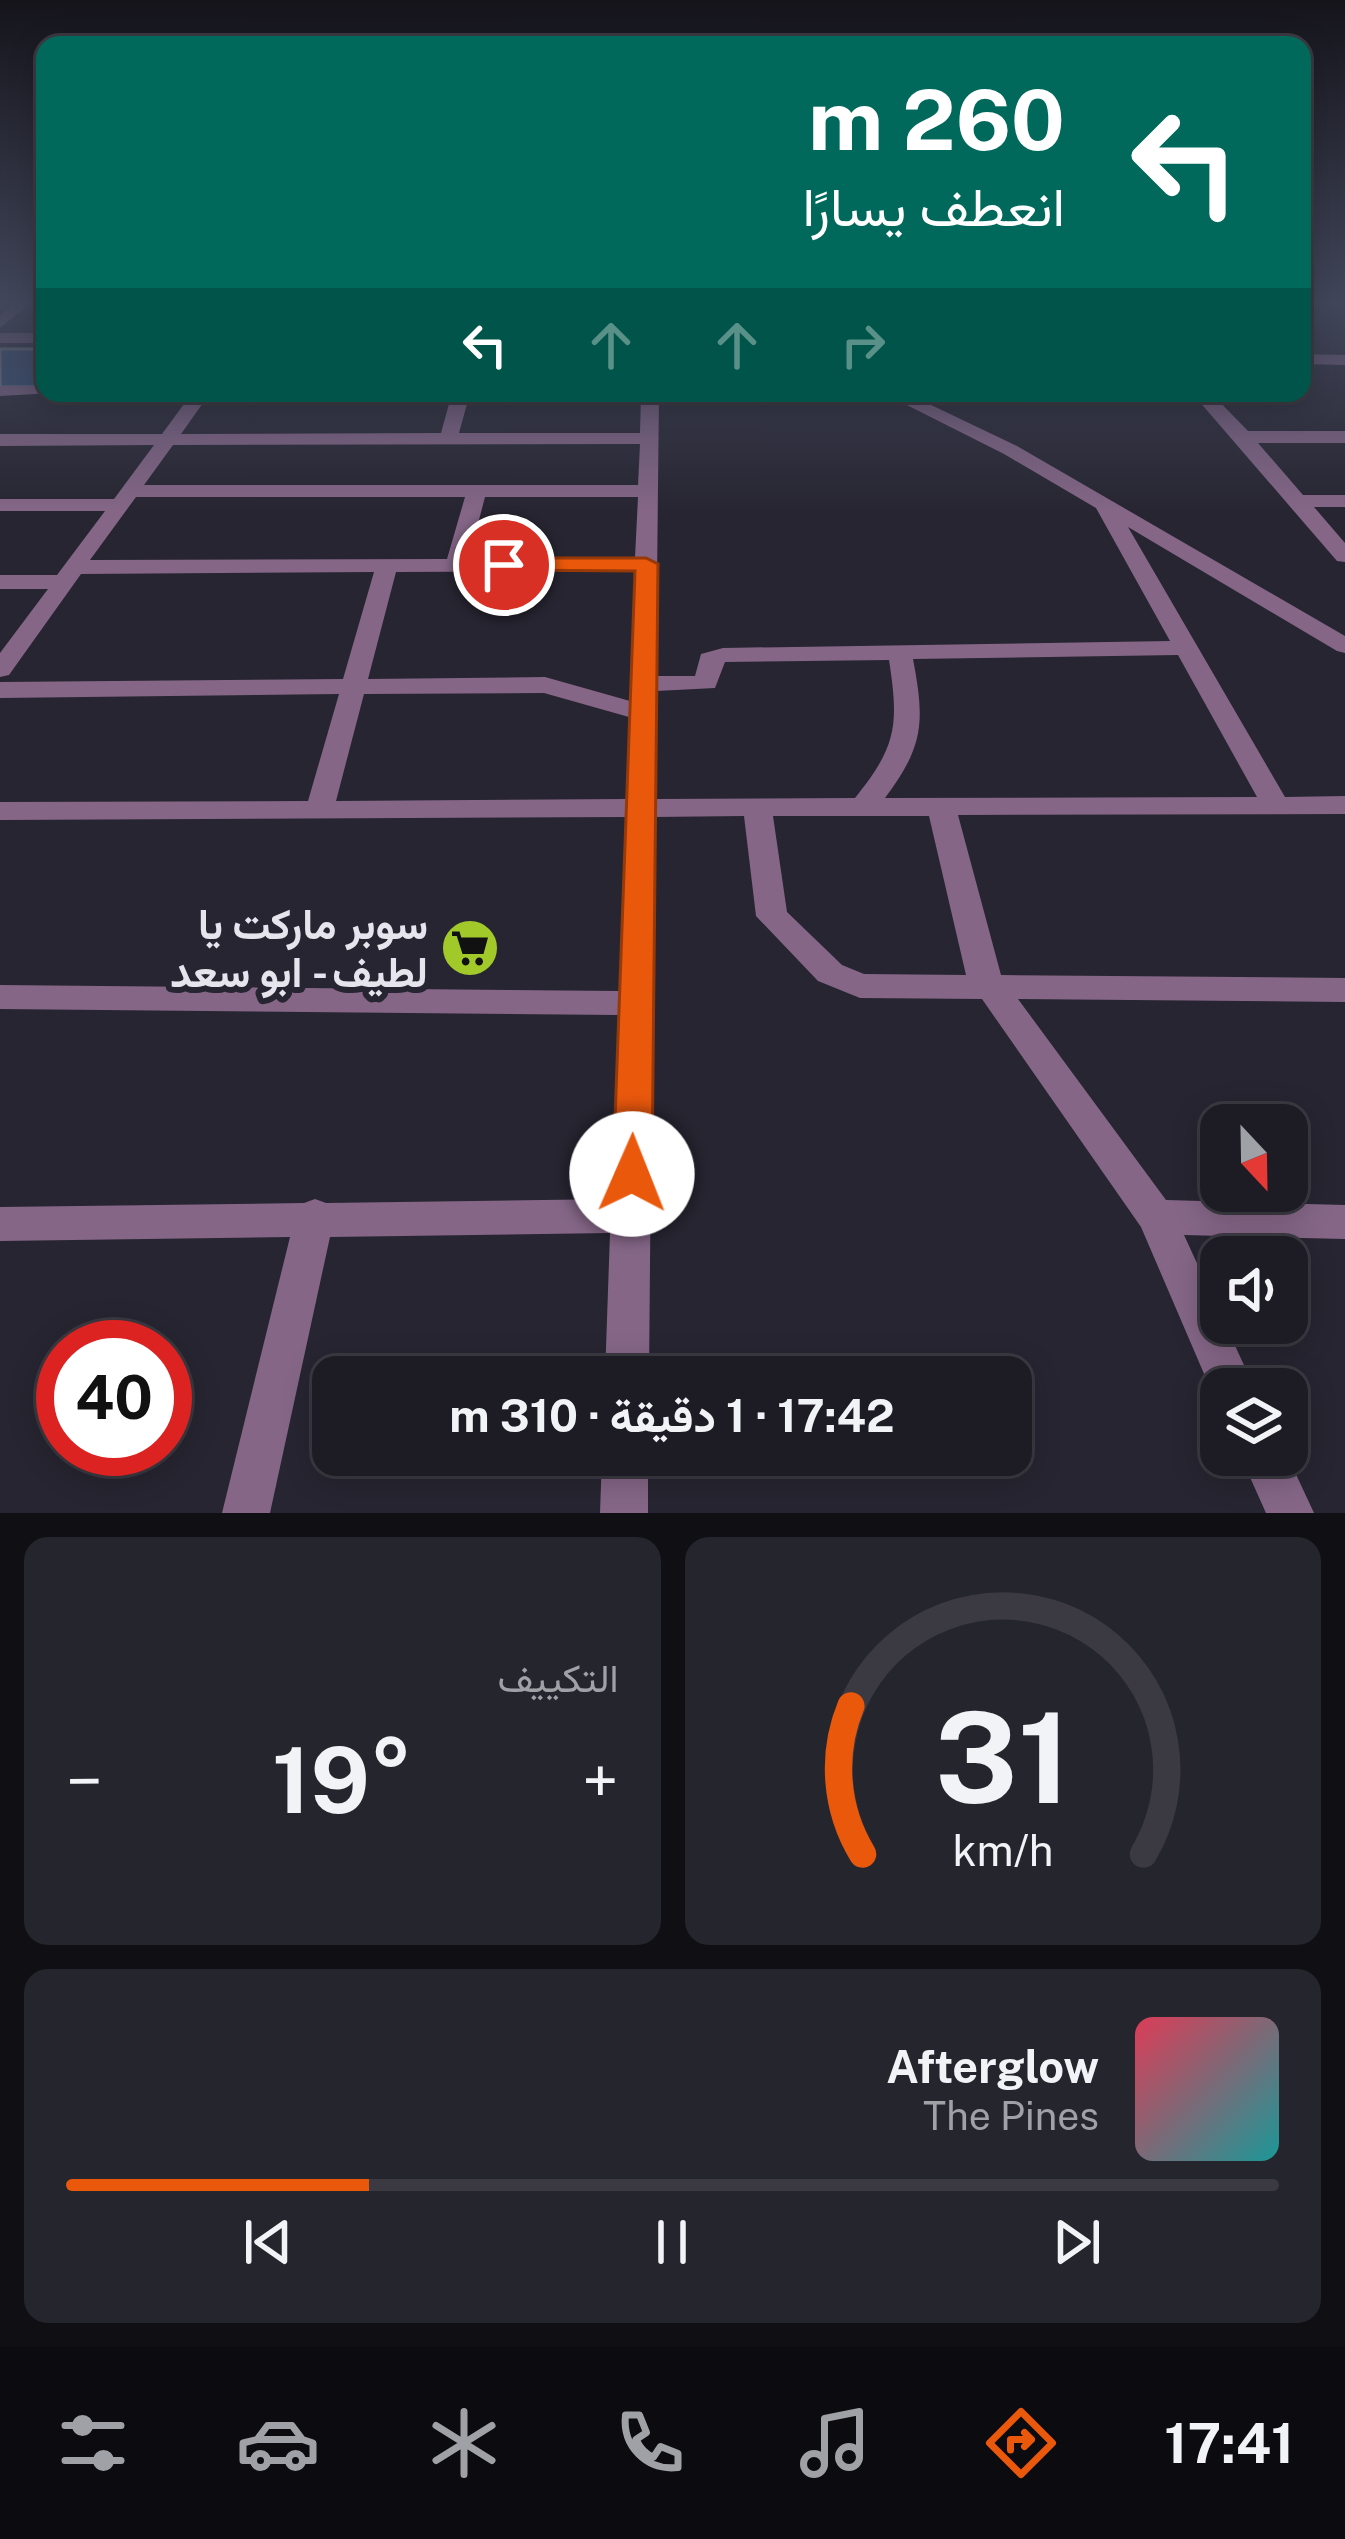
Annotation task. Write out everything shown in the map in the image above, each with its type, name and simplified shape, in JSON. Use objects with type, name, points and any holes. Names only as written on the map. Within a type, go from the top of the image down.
[{"type":"street","points":[[0,391],[36,391]]},
{"type":"street","points":[[0,670],[195,402]]},
{"type":"street","points":[[448,440],[459,402]]},
{"type":"street","points":[[628,1356],[650,402]]},
{"type":"street","points":[[910,402],[1100,496],[1241,590],[1345,646]]},
{"type":"street","points":[[1210,402],[1345,556]]},
{"type":"street","points":[[1243,437],[1345,437]]},
{"type":"street","points":[[0,440],[648,438]]},
{"type":"street","points":[[0,467],[24,440]]},
{"type":"street","points":[[0,505],[126,498],[649,491]]},
{"type":"street","points":[[456,565],[476,494]]},
{"type":"street","points":[[1100,496],[1275,804]]},
{"type":"street","points":[[1299,501],[1345,501]]},
{"type":"street","points":[[0,582],[70,574],[646,564]]},
{"type":"street","points":[[320,809],[387,566]]},
{"type":"street","points":[[0,690],[545,685],[643,699],[706,683],[715,656],[1184,648]]},
{"type":"street","points":[[865,806],[896,765],[910,736],[913,718],[900,655]]},
{"type":"street","points":[[941,805],[990,990],[1111,1148],[1156,1217],[1224,1368]]},
{"type":"street","points":[[0,811],[1345,805]]},
{"type":"street","points":[[757,806],[772,916],[830,973],[860,986],[1345,991]]},
{"type":"street","points":[[0,997],[637,1003]]},
{"type":"street","points":[[0,1224],[315,1216],[632,1216]]},
{"type":"street","points":[[247,1513],[315,1216]]},
{"type":"street","points":[[1156,1217],[1345,1222]]},
{"type":"street","points":[[624,1513],[625,1476]]},
{"type":"street","points":[[1273,1476],[1290,1513]]},
{"type":"building","points":[[0,372],[36,372],[36,387],[0,387]]},
{"type":"place","name":"سوبر ماركت يا لطيف - ابو سعد","points":[[470,948]]},
{"type":"route","points":[[504,565],[646,564],[632,1174]]}]
